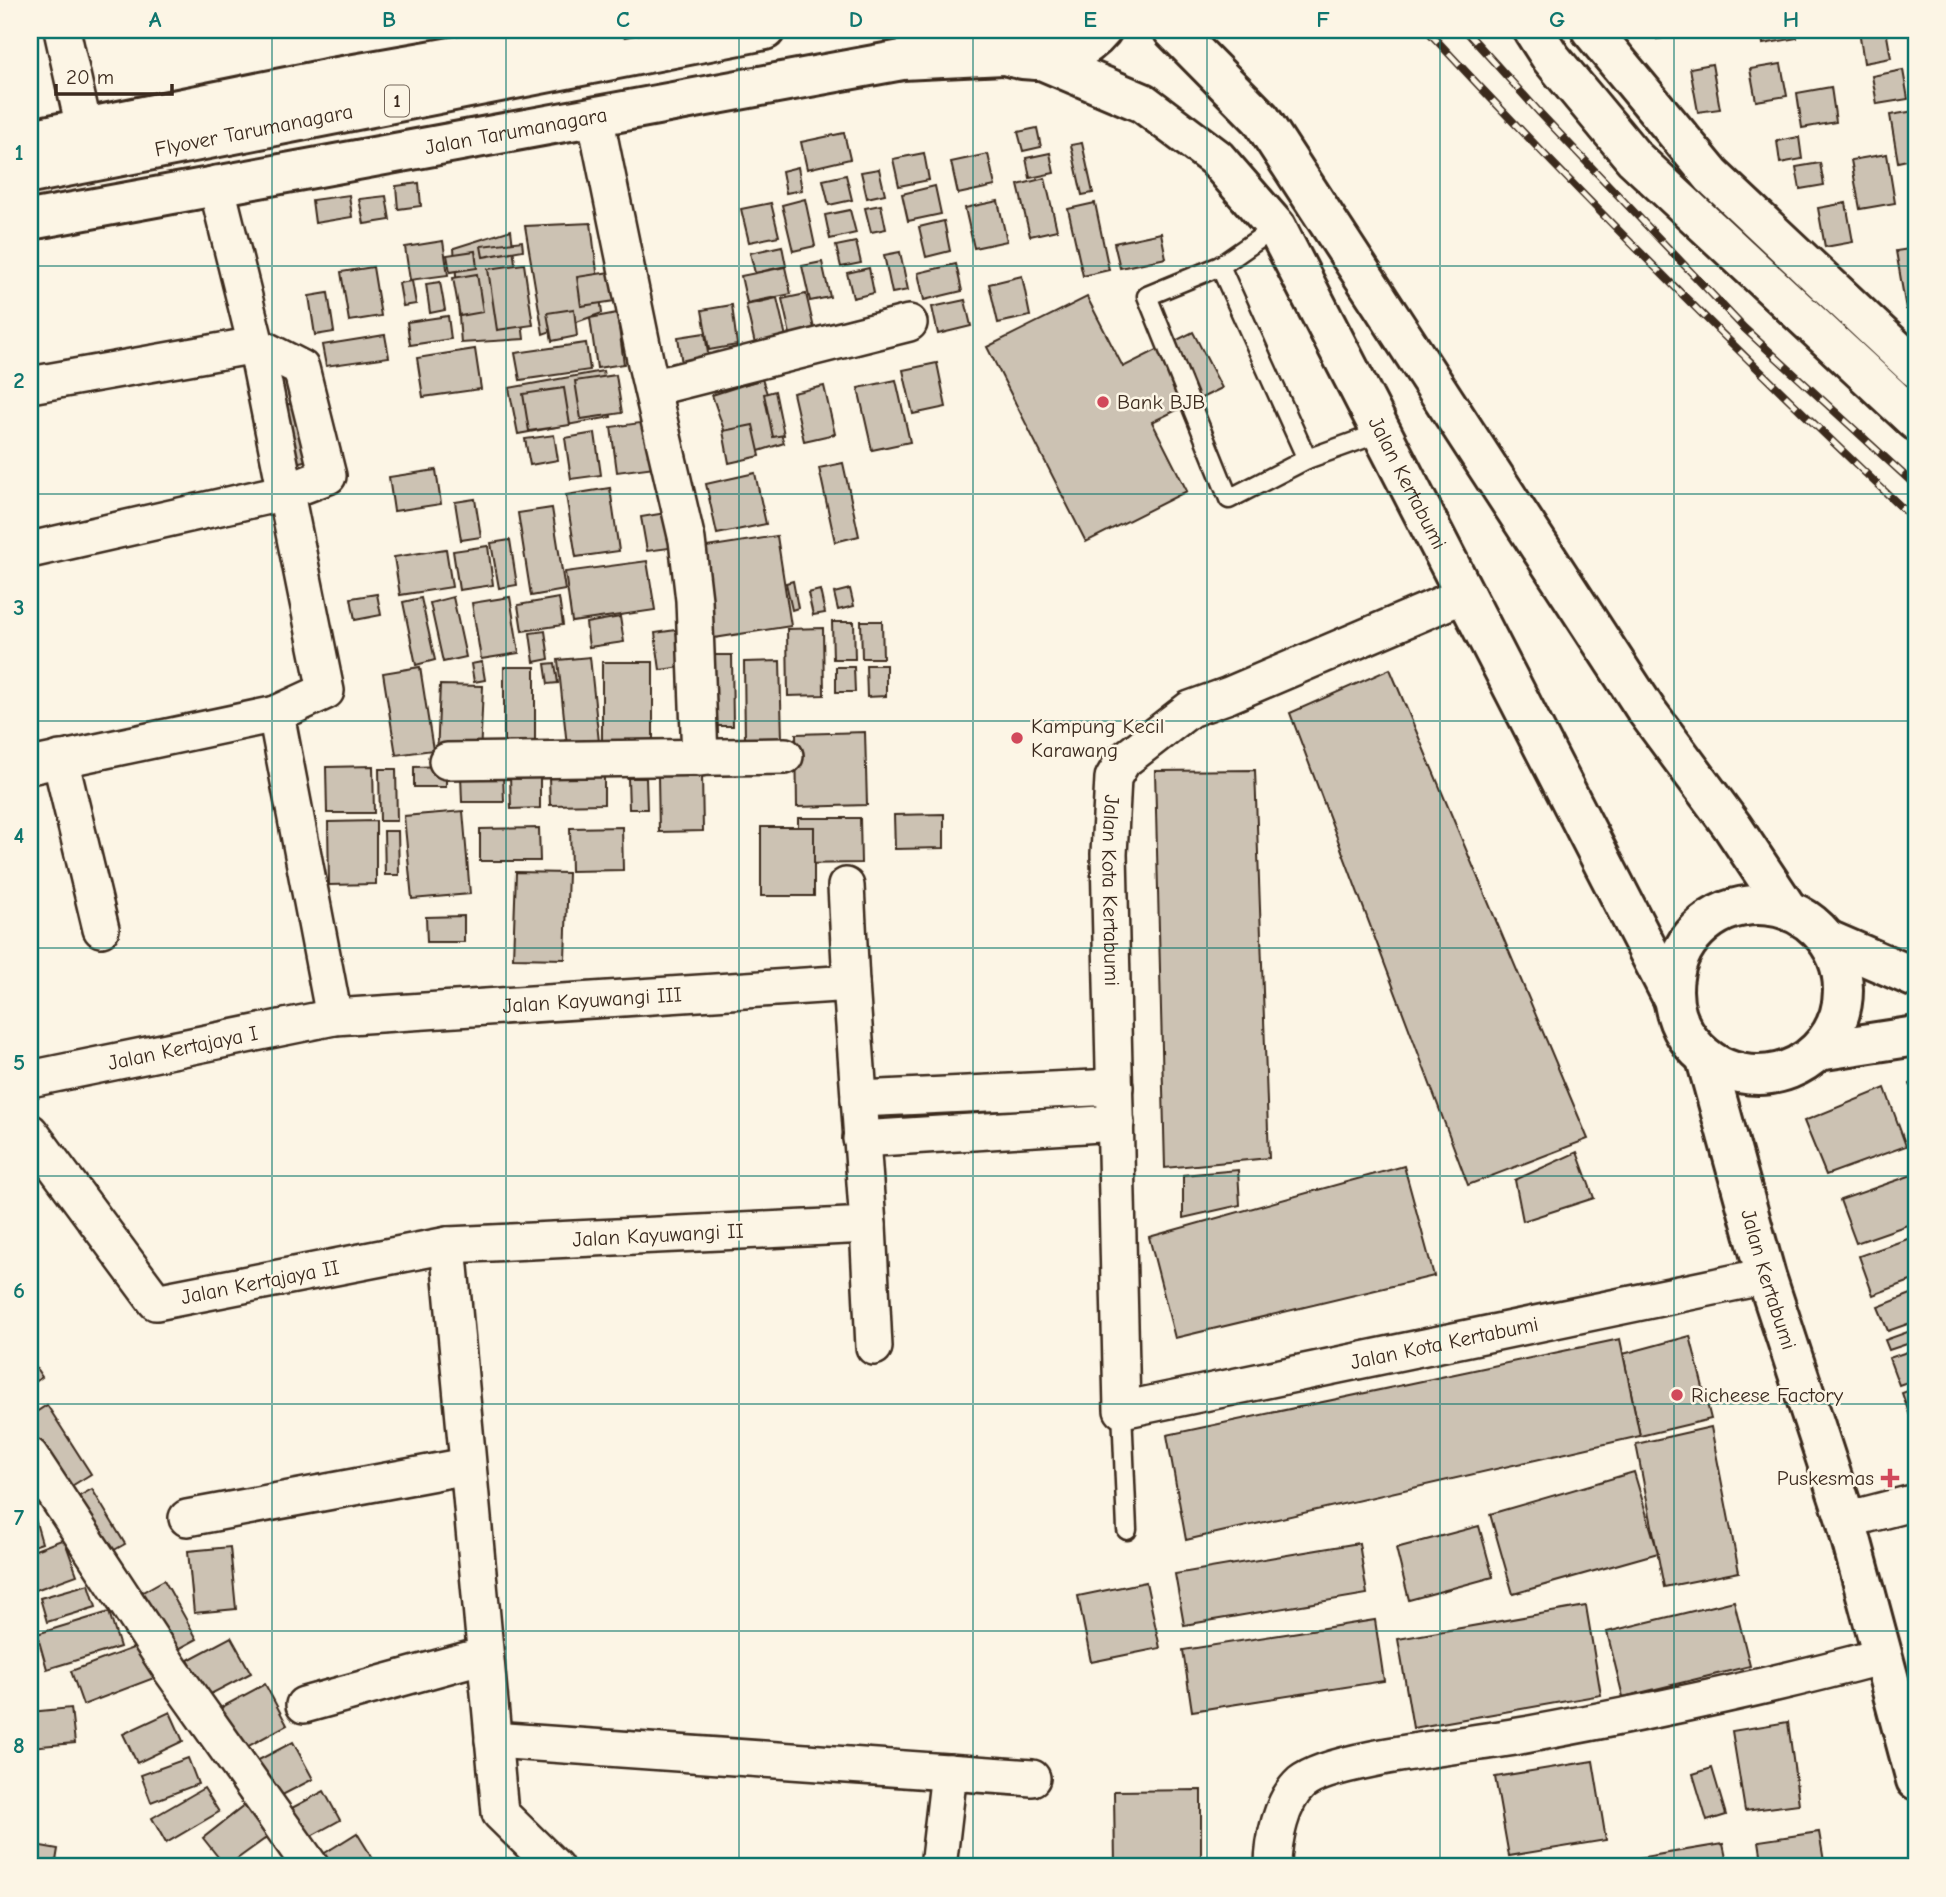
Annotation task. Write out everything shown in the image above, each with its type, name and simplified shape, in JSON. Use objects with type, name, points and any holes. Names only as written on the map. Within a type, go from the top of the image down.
[{"type":"main road","points":[[30,139],[326,79],[606,30]]},
{"type":"main road","points":[[765,85],[771,56],[766,30]]},
{"type":"main road","name":"Flyover Tarumanagara","points":[[30,174],[766,30]]},
{"type":"main road","points":[[967,30],[985,46],[1003,55],[1044,61],[1064,56],[1082,47],[1102,30]]},
{"type":"main road","points":[[1173,30],[1261,119],[1631,687],[1732,826],[1788,910]]},
{"type":"main road","points":[[1533,30],[1559,69],[1634,158],[1916,421]]},
{"type":"main road","points":[[1591,30],[1712,176],[1916,368]]},
{"type":"main road","name":"Jalan Tarumanagara","points":[[30,220],[902,60],[1003,55]]},
{"type":"main road","name":"Jalan Kertabumi","points":[[1044,61],[1143,103],[1216,158],[1276,227],[1672,997]]},
{"type":"main road","points":[[1828,940],[1844,980],[1842,1008],[1834,1029],[1818,1051],[1799,1065],[1776,1074],[1752,1076],[1727,1071],[1706,1059],[1689,1042],[1676,1020],[1672,997],[1674,972],[1682,950],[1696,930],[1716,915],[1739,907],[1763,905],[1788,910],[1810,922],[1828,940],[1916,978]]},
{"type":"main road","points":[[1818,1051],[1916,1036]]},
{"type":"main road","name":"Jalan Kertabumi","points":[[1706,1059],[1766,1276],[1846,1520],[1916,1780]]},
{"type":"street","points":[[62,30],[84,128]]},
{"type":"street","points":[[595,116],[687,540],[694,600],[700,758]]},
{"type":"street","points":[[216,184],[256,345]]},
{"type":"street","points":[[652,387],[909,323]]},
{"type":"street","points":[[30,385],[256,345],[301,368],[328,476],[286,492],[30,550]]},
{"type":"street","points":[[101,929],[45,762],[276,714],[326,691],[286,492]]},
{"type":"street","name":"Jalan Kota Kertabumi","points":[[1466,594],[1190,709],[1123,761],[1112,778],[1109,854],[1122,1410],[1766,1276]]},
{"type":"street","points":[[276,714],[334,1017]]},
{"type":"street","points":[[447,761],[785,756]]},
{"type":"street","points":[[846,886],[874,1347]]},
{"type":"street","name":"Jalan Kayuwangi III","points":[[334,1017],[851,983]]},
{"type":"street","name":"Jalan Kertajaya I","points":[[30,1079],[334,1017]]},
{"type":"street","points":[[859,1099],[1115,1087]]},
{"type":"street","points":[[861,1139],[1116,1123]]},
{"type":"street","name":"Jalan Kertajaya II","points":[[30,1132],[156,1302],[448,1245]]},
{"type":"street","name":"Jalan Kayuwangi II","points":[[448,1245],[868,1225]]},
{"type":"street","points":[[448,1245],[500,1813],[555,1867]]},
{"type":"street","points":[[30,1456],[171,1670],[311,1867]]},
{"type":"street","points":[[187,1518],[467,1466]]},
{"type":"street","points":[[1846,1520],[1916,1502]]},
{"type":"street","points":[[304,1706],[485,1655]]},
{"type":"street","points":[[1273,1867],[1285,1804],[1302,1783],[1337,1768],[1520,1736],[1824,1672],[1883,1656]]},
{"type":"street","points":[[493,1740],[1032,1778]]},
{"type":"street","points":[[938,1867],[949,1772]]},
{"type":"lane","points":[[1276,227],[1220,266],[1147,296],[1229,499],[1307,459],[1382,432]]},
{"type":"lane","points":[[1220,266],[1307,459]]},
{"type":"lane","name":"Jalan Kota Kertabumi","points":[[1122,1410],[1127,1530]]},
{"type":"building","points":[[1656,30],[1697,30],[1698,32],[1657,39]]},
{"type":"building","points":[[1723,30],[1746,30],[1747,33],[1724,37]]},
{"type":"building","points":[[1761,30],[1796,30],[1797,38],[1763,44]]},
{"type":"building","points":[[1859,30],[1886,30],[1891,58],[1864,63]]},
{"type":"building","points":[[1712,64],[1720,109],[1698,112],[1690,68]]},
{"type":"building","points":[[1781,64],[1787,96],[1756,101],[1750,69]]},
{"type":"building","points":[[1903,70],[1908,99],[1877,104],[1872,76]]},
{"type":"building","points":[[1831,87],[1836,122],[1802,128],[1797,93]]},
{"type":"building","points":[[1915,111],[1916,158],[1898,162],[1890,115]]},
{"type":"building","points":[[1037,128],[1041,147],[1023,151],[1018,132]]},
{"type":"building","points":[[844,133],[850,159],[807,169],[801,142]]},
{"type":"building","points":[[1799,137],[1802,159],[1780,163],[1777,141]]},
{"type":"building","points":[[1082,143],[1093,193],[1082,195],[1071,145]]},
{"type":"building","points":[[924,153],[929,180],[899,186],[893,159]]},
{"type":"building","points":[[1050,153],[1054,173],[1030,178],[1026,158]]},
{"type":"building","points":[[988,154],[995,186],[958,194],[951,162]]},
{"type":"building","points":[[1887,154],[1895,203],[1860,209],[1851,160]]},
{"type":"building","points":[[1820,163],[1824,185],[1800,189],[1796,167]]},
{"type":"building","points":[[798,167],[802,190],[786,193],[782,171]]},
{"type":"building","points":[[879,169],[885,194],[867,198],[861,172]]},
{"type":"building","points":[[846,175],[852,200],[829,205],[823,180]]},
{"type":"building","points":[[1045,178],[1057,230],[1030,236],[1018,185]]},
{"type":"building","points":[[419,183],[421,206],[398,209],[396,186]]},
{"type":"building","points":[[935,186],[941,214],[908,221],[902,194]]},
{"type":"building","points":[[349,195],[352,217],[315,223],[312,200]]},
{"type":"building","points":[[386,196],[390,220],[364,224],[359,199]]},
{"type":"building","points":[[805,199],[815,246],[793,251],[782,205]]},
{"type":"building","points":[[998,201],[1007,241],[974,248],[965,208]]},
{"type":"building","points":[[771,203],[779,236],[749,242],[741,209]]},
{"type":"building","points":[[1095,203],[1109,270],[1083,276],[1068,209]]},
{"type":"building","points":[[1846,203],[1853,242],[1825,247],[1818,208]]},
{"type":"building","points":[[881,205],[886,229],[871,232],[865,208]]},
{"type":"building","points":[[850,210],[856,233],[830,239],[825,215]]},
{"type":"building","points":[[944,221],[950,251],[926,257],[919,227]]},
{"type":"building","points":[[591,223],[602,313],[543,334],[525,226]]},
{"type":"building","points":[[511,230],[524,339],[461,343],[454,248]]},
{"type":"building","points":[[1161,233],[1166,258],[1120,268],[1114,243]]},
{"type":"building","points":[[443,241],[448,275],[410,280],[405,247]]},
{"type":"building","points":[[522,241],[523,250],[483,257],[481,246]]},
{"type":"building","points":[[856,242],[861,263],[841,267],[836,246]]},
{"type":"building","points":[[782,246],[786,266],[755,273],[750,253]]},
{"type":"building","points":[[1916,248],[1916,307],[1906,309],[1896,251]]},
{"type":"building","points":[[475,251],[477,268],[450,272],[447,255]]},
{"type":"building","points":[[900,252],[908,290],[892,293],[884,255]]},
{"type":"building","points":[[822,262],[830,297],[810,301],[802,266]]},
{"type":"building","points":[[524,264],[533,325],[497,330],[488,269]]},
{"type":"building","points":[[956,264],[962,291],[924,300],[918,273]]},
{"type":"building","points":[[373,267],[381,316],[349,321],[341,272]]},
{"type":"building","points":[[785,267],[791,294],[747,303],[741,276]]},
{"type":"building","points":[[869,268],[874,293],[853,298],[847,273]]},
{"type":"building","points":[[617,271],[622,300],[581,306],[577,277]]},
{"type":"building","points":[[477,274],[483,312],[460,316],[453,278]]},
{"type":"building","points":[[1022,276],[1030,316],[998,323],[989,284]]},
{"type":"building","points":[[412,281],[416,304],[403,306],[399,283]]},
{"type":"building","points":[[440,282],[445,310],[430,313],[426,284]]},
{"type":"building","points":[[328,293],[334,332],[315,335],[309,296]]},
{"type":"building","points":[[806,294],[816,337],[792,343],[782,299]]},
{"type":"building","points":[[1087,297],[1123,367],[1193,332],[1222,388],[1152,422],[1187,491],[1086,542],[987,347]]},
{"type":"building","points":[[777,298],[786,337],[755,344],[746,305]]},
{"type":"building","points":[[965,300],[971,326],[938,334],[932,307]]},
{"type":"building","points":[[732,305],[737,345],[709,350],[702,310]]},
{"type":"building","points":[[574,309],[577,336],[552,341],[547,313]]},
{"type":"building","points":[[617,313],[624,364],[597,368],[590,318]]},
{"type":"building","points":[[448,316],[451,339],[410,345],[407,322]]},
{"type":"building","points":[[705,333],[710,367],[683,371],[678,337]]},
{"type":"building","points":[[385,335],[389,357],[326,366],[322,345]]},
{"type":"building","points":[[586,343],[590,370],[520,380],[515,353]]},
{"type":"building","points":[[475,349],[481,389],[423,397],[417,358]]},
{"type":"building","points":[[937,363],[946,407],[913,414],[903,370]]},
{"type":"building","points":[[603,371],[611,417],[518,434],[509,388]]},
{"type":"building","points":[[616,375],[622,413],[581,419],[575,381]]},
{"type":"building","points":[[750,377],[757,411],[726,417],[719,384]]},
{"type":"building","points":[[762,379],[784,443],[734,459],[712,395]]},
{"type":"building","points":[[896,380],[910,442],[872,450],[858,388]]},
{"type":"building","points":[[824,386],[835,434],[804,441],[793,393]]},
{"type":"building","points":[[564,388],[570,425],[529,431],[523,394]]},
{"type":"building","points":[[775,391],[784,435],[773,437],[764,394]]},
{"type":"building","points":[[296,402],[313,459],[295,463],[279,407]]},
{"type":"building","points":[[647,422],[655,467],[617,472],[611,427]]},
{"type":"building","points":[[753,425],[760,456],[729,463],[723,431]]},
{"type":"building","points":[[595,433],[601,475],[571,479],[565,438]]},
{"type":"building","points":[[554,435],[558,460],[530,465],[525,439]]},
{"type":"building","points":[[843,463],[859,536],[835,542],[819,468]]},
{"type":"building","points":[[436,470],[441,504],[394,511],[389,477]]},
{"type":"building","points":[[755,473],[766,524],[717,534],[706,484]]},
{"type":"building","points":[[610,488],[619,551],[576,557],[566,495]]},
{"type":"building","points":[[475,499],[481,537],[461,540],[455,502]]},
{"type":"building","points":[[552,508],[565,590],[531,596],[518,513]]},
{"type":"building","points":[[672,512],[677,547],[647,551],[641,517]]},
{"type":"building","points":[[777,536],[791,626],[714,638],[700,548]]},
{"type":"building","points":[[510,540],[517,585],[499,588],[491,543]]},
{"type":"building","points":[[488,546],[493,585],[459,590],[453,551]]},
{"type":"building","points":[[446,549],[452,587],[400,595],[394,557]]},
{"type":"building","points":[[647,561],[655,610],[572,622],[565,572]]},
{"type":"building","points":[[793,581],[798,608],[792,610],[786,583]]},
{"type":"building","points":[[850,589],[854,606],[838,610],[834,593]]},
{"type":"building","points":[[820,590],[825,613],[813,615],[808,593]]},
{"type":"building","points":[[377,594],[381,615],[355,620],[351,598]]},
{"type":"building","points":[[453,597],[466,657],[443,662],[430,603]]},
{"type":"building","points":[[510,597],[519,653],[481,659],[472,603]]},
{"type":"building","points":[[421,598],[435,660],[416,665],[403,602]]},
{"type":"building","points":[[559,598],[563,625],[522,631],[518,605]]},
{"type":"building","points":[[620,617],[624,642],[589,647],[586,623]]},
{"type":"building","points":[[861,621],[882,621],[883,658],[862,658]]},
{"type":"building","points":[[832,622],[854,622],[855,659],[833,659]]},
{"type":"building","points":[[823,628],[824,695],[788,696],[787,629]]},
{"type":"building","points":[[676,630],[682,667],[660,670],[655,633]]},
{"type":"building","points":[[545,631],[549,659],[534,662],[530,633]]},
{"type":"building","points":[[702,655],[732,655],[733,726],[703,726]]},
{"type":"building","points":[[590,657],[599,742],[567,746],[558,660]]},
{"type":"building","points":[[780,661],[782,740],[745,741],[744,662]]},
{"type":"building","points":[[482,662],[485,680],[474,682],[471,664]]},
{"type":"building","points":[[602,662],[653,662],[653,750],[602,750]]},
{"type":"building","points":[[555,663],[558,683],[548,684],[545,664]]},
{"type":"building","points":[[866,665],[886,665],[886,696],[867,697]]},
{"type":"building","points":[[420,667],[433,750],[396,755],[383,673]]},
{"type":"building","points":[[504,667],[535,667],[535,749],[504,749]]},
{"type":"building","points":[[836,667],[854,667],[855,692],[836,692]]},
{"type":"building","points":[[1390,669],[1588,1139],[1468,1185],[1290,713]]},
{"type":"building","points":[[440,685],[483,686],[480,758],[437,757]]},
{"type":"building","points":[[865,732],[867,805],[797,807],[796,734]]},
{"type":"building","points":[[373,766],[374,813],[327,813],[326,767]]},
{"type":"building","points":[[446,766],[446,787],[414,787],[414,767]]},
{"type":"building","points":[[379,769],[396,769],[397,821],[380,821]]},
{"type":"building","points":[[1255,770],[1269,1158],[1165,1168],[1155,771]]},
{"type":"building","points":[[503,774],[504,802],[462,802],[461,775]]},
{"type":"building","points":[[510,775],[540,775],[540,808],[511,809]]},
{"type":"building","points":[[702,775],[703,831],[659,832],[658,776]]},
{"type":"building","points":[[604,776],[604,804],[550,805],[549,777]]},
{"type":"building","points":[[628,778],[646,778],[647,809],[629,809]]},
{"type":"building","points":[[463,811],[470,894],[412,899],[404,816]]},
{"type":"building","points":[[944,814],[944,848],[895,849],[894,815]]},
{"type":"building","points":[[798,818],[860,818],[861,863],[798,864]]},
{"type":"building","points":[[376,821],[376,884],[329,885],[328,822]]},
{"type":"building","points":[[622,827],[623,870],[571,871],[570,828]]},
{"type":"building","points":[[761,827],[814,827],[814,896],[761,896]]},
{"type":"building","points":[[539,828],[540,861],[480,861],[480,829]]},
{"type":"building","points":[[384,831],[398,831],[399,875],[385,875]]},
{"type":"building","points":[[516,872],[568,873],[565,959],[513,958]]},
{"type":"building","points":[[464,916],[464,942],[427,942],[426,917]]},
{"type":"building","points":[[1916,1081],[1916,1102],[1910,1084]]},
{"type":"building","points":[[1885,1088],[1906,1146],[1826,1175],[1804,1121]]},
{"type":"building","points":[[1577,1152],[1594,1198],[1523,1221],[1515,1180]]},
{"type":"building","points":[[1404,1166],[1434,1276],[1175,1338],[1149,1237]]},
{"type":"building","points":[[1238,1170],[1240,1205],[1183,1218],[1183,1175]]},
{"type":"building","points":[[1915,1174],[1916,1222],[1856,1243],[1840,1200]]},
{"type":"building","points":[[1916,1236],[1916,1279],[1873,1295],[1859,1256]]},
{"type":"building","points":[[1916,1292],[1916,1321],[1888,1331],[1878,1307]]},
{"type":"building","points":[[1916,1329],[1916,1341],[1889,1350],[1885,1340]]},
{"type":"building","points":[[1690,1336],[1711,1419],[1640,1436],[1623,1354]]},
{"type":"building","points":[[1620,1339],[1640,1436],[1186,1540],[1167,1435]]},
{"type":"building","points":[[1916,1349],[1916,1379],[1899,1385],[1889,1358]]},
{"type":"building","points":[[30,1359],[42,1377],[30,1386]]},
{"type":"building","points":[[1916,1388],[1916,1433],[1902,1393]]},
{"type":"building","points":[[47,1405],[91,1474],[62,1492],[30,1441],[30,1416]]},
{"type":"building","points":[[1711,1427],[1739,1572],[1664,1587],[1636,1444]]},
{"type":"building","points":[[1634,1472],[1658,1553],[1513,1594],[1490,1514]]},
{"type":"building","points":[[92,1489],[125,1544],[100,1558],[67,1503]]},
{"type":"building","points":[[33,1512],[42,1543],[30,1547],[30,1513]]},
{"type":"building","points":[[1479,1526],[1493,1577],[1409,1600],[1396,1548]]},
{"type":"building","points":[[64,1539],[77,1575],[30,1592],[30,1552]]},
{"type":"building","points":[[1359,1543],[1367,1594],[1184,1625],[1175,1574]]},
{"type":"building","points":[[230,1547],[236,1609],[194,1613],[188,1551]]},
{"type":"building","points":[[164,1580],[197,1639],[166,1656],[134,1597]]},
{"type":"building","points":[[1146,1582],[1160,1648],[1091,1662],[1078,1596]]},
{"type":"building","points":[[89,1584],[96,1607],[47,1622],[40,1598]]},
{"type":"building","points":[[1734,1601],[1750,1666],[1623,1697],[1607,1632]]},
{"type":"building","points":[[1586,1606],[1601,1695],[1413,1728],[1398,1639]]},
{"type":"building","points":[[109,1612],[120,1647],[47,1669],[37,1634]]},
{"type":"building","points":[[1375,1620],[1384,1681],[1192,1711],[1183,1650]]},
{"type":"building","points":[[231,1637],[251,1673],[207,1696],[188,1660]]},
{"type":"building","points":[[141,1645],[154,1678],[83,1705],[71,1671]]},
{"type":"building","points":[[30,1654],[35,1675],[30,1677]]},
{"type":"building","points":[[265,1684],[287,1725],[234,1754],[211,1713]]},
{"type":"building","points":[[71,1708],[75,1743],[30,1747],[30,1712]]},
{"type":"building","points":[[170,1712],[183,1741],[137,1763],[123,1734]]},
{"type":"building","points":[[1788,1722],[1799,1804],[1745,1811],[1732,1731]]},
{"type":"building","points":[[293,1742],[313,1779],[269,1802],[249,1765]]},
{"type":"building","points":[[188,1758],[198,1784],[151,1802],[141,1775]]},
{"type":"building","points":[[1593,1761],[1606,1840],[1509,1856],[1495,1777]]},
{"type":"building","points":[[1712,1768],[1726,1815],[1707,1821],[1693,1774]]},
{"type":"building","points":[[204,1788],[219,1812],[166,1843],[152,1818]]},
{"type":"building","points":[[1201,1790],[1201,1867],[1115,1867],[1114,1791]]},
{"type":"building","points":[[324,1791],[340,1820],[304,1840],[288,1810]]},
{"type":"building","points":[[249,1802],[273,1833],[226,1867],[203,1838]]},
{"type":"building","points":[[1819,1832],[1825,1867],[1763,1867],[1759,1841]]},
{"type":"building","points":[[357,1833],[378,1867],[327,1867],[320,1856]]},
{"type":"building","points":[[30,1844],[58,1849],[55,1867],[30,1867]]},
{"type":"building","points":[[1723,1844],[1728,1867],[1584,1867]]},
{"type":"railway","points":[[1427,30],[1667,280],[1916,521]]},
{"type":"railway","points":[[1465,30],[1744,328],[1916,486]]},
{"type":"place","name":"Bank BJB","points":[[1103,402]]},
{"type":"place","name":"Kampung Kecil Karawang","points":[[1017,738]]},
{"type":"place","name":"Richeese Factory","points":[[1677,1395]]},
{"type":"place","name":"Puskesmas","points":[[1890,1478]]}]
